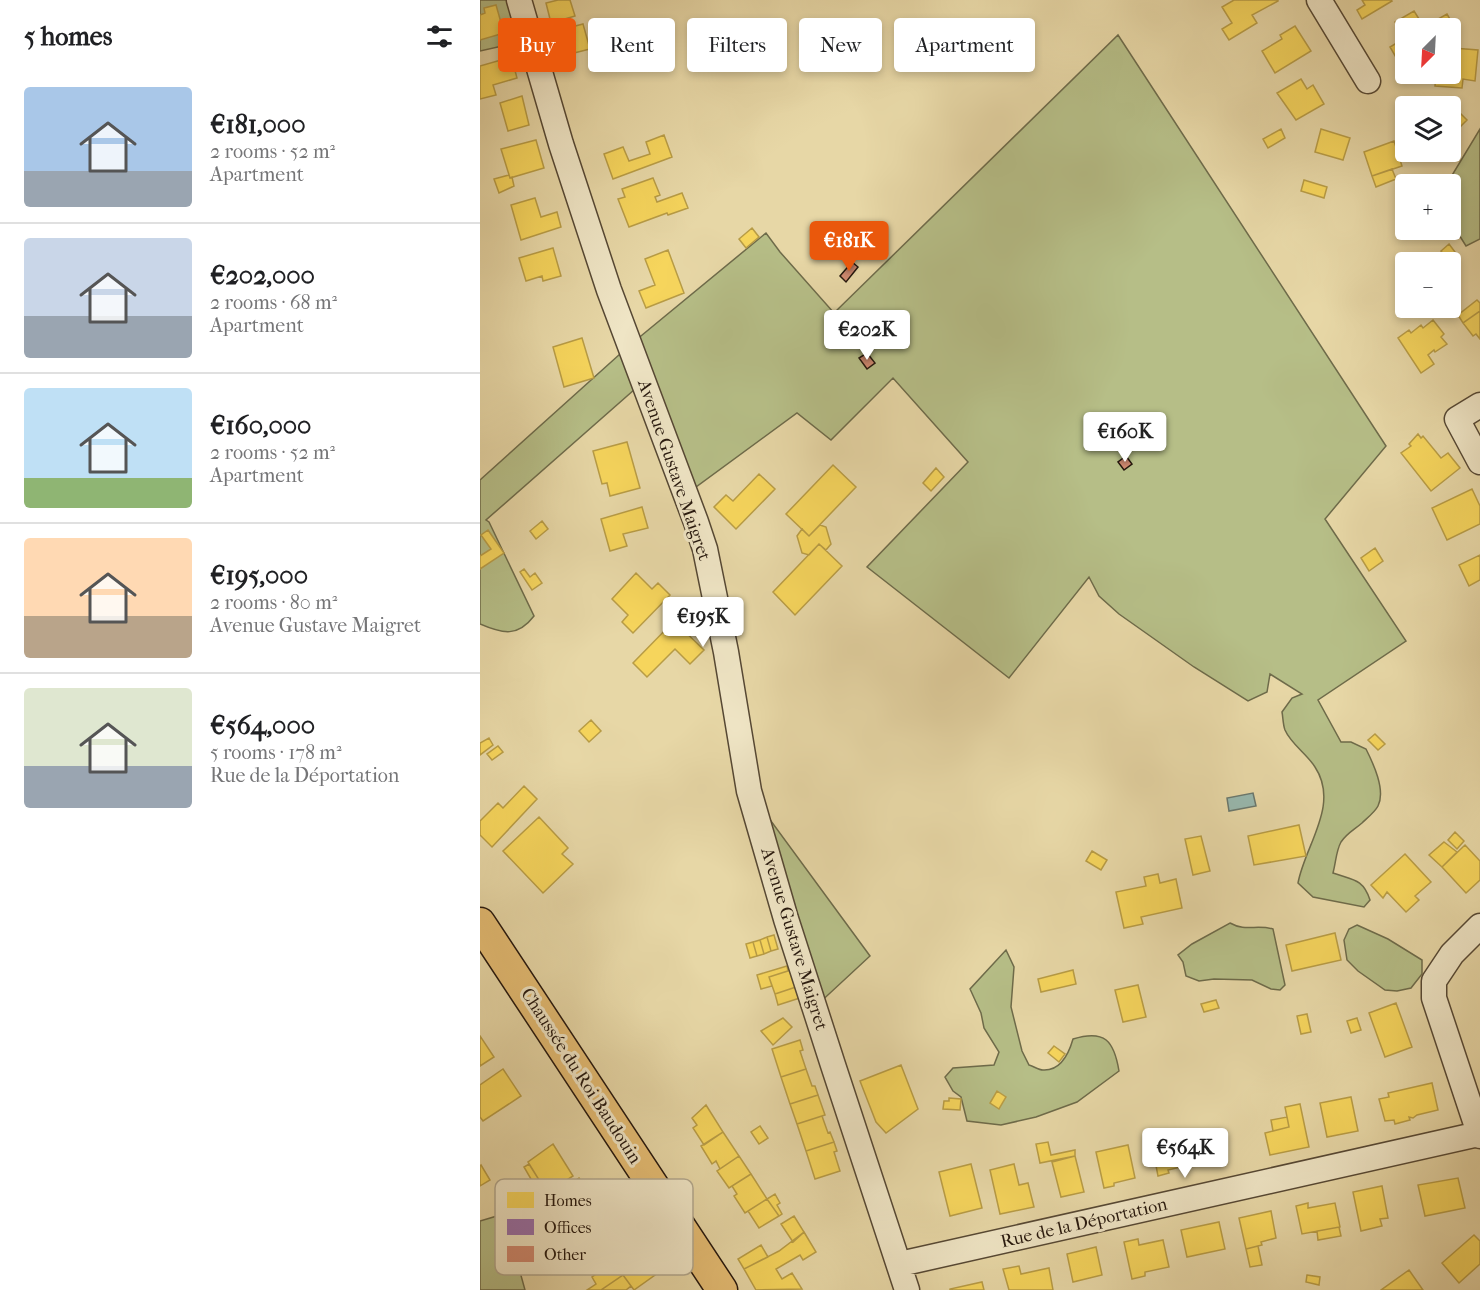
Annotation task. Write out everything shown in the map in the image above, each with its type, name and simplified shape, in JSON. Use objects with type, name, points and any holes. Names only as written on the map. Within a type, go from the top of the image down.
[{"type":"main road","name":"Chaussée du Roi Baudouin","points":[[480,923],[649,1179]]},
{"type":"main road","name":"Chaussée du Roi Baudouin","points":[[693,1246],[722,1290]]},
{"type":"street","name":"Avenue Gustave Maigret","points":[[519,0],[561,144],[609,290],[705,549],[735,701],[749,791],[786,918],[907,1290]]},
{"type":"street","points":[[1319,0],[1368,81]]},
{"type":"street","points":[[1480,405],[1457,418],[1480,462]]},
{"type":"street","points":[[1480,926],[1452,954],[1434,981],[1434,998],[1480,1135]]},
{"type":"street","name":"Rue de la Déportation","points":[[900,1264],[1480,1135]]},
{"type":"green space","points":[[480,0],[509,0],[514,18],[498,18],[498,47],[480,51]]},
{"type":"green space","points":[[1118,35],[1386,446],[1325,519],[1406,641],[1318,700],[1341,742],[1351,742],[1366,749],[1380,785],[1378,806],[1341,842],[1333,873],[1356,881],[1364,887],[1370,900],[1364,907],[1313,897],[1298,883],[1318,825],[1324,796],[1322,781],[1315,767],[1291,740],[1284,726],[1282,712],[1292,698],[1302,694],[1270,674],[1267,692],[1248,701],[1194,667],[1119,614],[1099,596],[1089,577],[1009,678],[867,567],[968,462],[893,378],[831,440],[797,413],[685,495],[643,382],[486,520],[534,616],[522,628],[510,632],[480,624],[480,480],[630,345],[766,233],[834,313]]},
{"type":"green space","points":[[1480,129],[1480,239],[1466,246],[1461,238],[1461,174],[1453,174]]},
{"type":"green space","points":[[749,791],[870,956],[815,1007]]},
{"type":"green space","points":[[1230,923],[1246,928],[1273,929],[1285,985],[1280,990],[1271,989],[1252,980],[1199,981],[1186,976],[1183,962],[1178,955],[1192,944]]},
{"type":"green space","points":[[1357,925],[1388,939],[1422,960],[1422,974],[1411,988],[1397,991],[1385,990],[1358,971],[1347,960],[1344,940],[1349,929]]},
{"type":"green space","points":[[1006,950],[1014,967],[1011,1007],[1022,1051],[1029,1065],[1043,1070],[1055,1068],[1063,1060],[1073,1039],[1093,1036],[1106,1040],[1111,1045],[1119,1071],[1077,1102],[1036,1117],[1001,1125],[967,1121],[961,1097],[953,1091],[945,1077],[953,1068],[994,1065],[999,1052],[984,1028],[981,1013],[970,989]]},
{"type":"green space","points":[[495,1217],[495,1275],[521,1275],[525,1290],[480,1290],[480,1221]]},
{"type":"water","points":[[1253,793],[1256,806],[1229,811],[1227,798]]},
{"type":"building: Homes","points":[[570,0],[575,16],[550,18],[546,3]]},
{"type":"building: Homes","points":[[1234,0],[1278,1],[1252,15],[1257,23],[1229,40],[1222,29],[1232,23],[1222,7]]},
{"type":"building: Homes","points":[[1362,0],[1392,1],[1362,19],[1357,10],[1365,5]]},
{"type":"building: Homes","points":[[496,5],[500,18],[498,35],[480,40],[480,15],[485,13],[484,8]]},
{"type":"building: Homes","points":[[1414,11],[1418,18],[1402,18]]},
{"type":"building: Homes","points":[[583,24],[588,50],[576,52],[576,26]]},
{"type":"building: Homes","points":[[1295,26],[1311,51],[1275,73],[1262,51],[1282,39],[1280,35]]},
{"type":"building: Homes","points":[[1395,44],[1395,56],[1390,47]]},
{"type":"building: Homes","points":[[1461,49],[1478,50],[1475,81],[1463,79],[1462,88],[1435,86],[1435,84],[1461,84]]},
{"type":"building: Homes","points":[[498,61],[498,72],[515,72],[517,78],[493,85],[496,95],[480,99],[480,66]]},
{"type":"building: Homes","points":[[1301,79],[1307,89],[1313,85],[1324,104],[1296,120],[1277,93]]},
{"type":"building: Homes","points":[[522,96],[529,125],[508,131],[500,103]]},
{"type":"building: Homes","points":[[1461,114],[1467,120],[1461,126]]},
{"type":"building: Homes","points":[[1281,129],[1285,138],[1268,148],[1263,139]]},
{"type":"building: Homes","points":[[1321,129],[1350,138],[1343,160],[1315,152]]},
{"type":"building: Homes","points":[[664,135],[672,157],[613,179],[604,154],[623,147],[629,161],[650,154],[646,142]]},
{"type":"building: Homes","points":[[536,140],[544,168],[510,178],[501,149]]},
{"type":"building: Homes","points":[[1394,141],[1395,162],[1401,162],[1402,166],[1372,176],[1364,152]]},
{"type":"building: Homes","points":[[1392,169],[1395,179],[1376,187],[1372,176]]},
{"type":"building: Homes","points":[[509,175],[510,178],[512,177],[514,186],[499,193],[494,179]]},
{"type":"building: Homes","points":[[653,178],[660,195],[655,197],[657,202],[682,193],[688,208],[629,227],[618,199],[625,197],[622,189]]},
{"type":"building: Homes","points":[[1304,180],[1327,187],[1324,198],[1301,191]]},
{"type":"building: Homes","points":[[535,198],[541,217],[557,212],[561,227],[521,240],[511,205]]},
{"type":"building: Homes","points":[[752,228],[759,237],[746,248],[739,239]]},
{"type":"building: Homes","points":[[1449,244],[1455,252],[1442,252]]},
{"type":"building: Homes","points":[[553,248],[561,276],[543,281],[542,276],[526,281],[519,258]]},
{"type":"building: Homes","points":[[668,250],[684,293],[646,308],[639,291],[655,285],[645,259]]},
{"type":"building: Homes","points":[[1477,300],[1480,303],[1480,311],[1463,323],[1460,318],[1461,313]]},
{"type":"building: Homes","points":[[1480,311],[1480,339],[1476,334],[1473,336],[1463,323]]},
{"type":"building: Homes","points":[[1433,320],[1444,334],[1441,337],[1447,344],[1428,355],[1434,364],[1421,373],[1398,338],[1409,330],[1411,333],[1421,325],[1423,328]]},
{"type":"building: Homes","points":[[582,338],[594,378],[564,387],[553,347]]},
{"type":"building: Homes","points":[[1418,434],[1421,438],[1423,436],[1441,458],[1448,453],[1460,468],[1431,491],[1401,453],[1411,446],[1409,444]]},
{"type":"building: Homes","points":[[627,442],[640,488],[610,496],[607,483],[602,484],[593,451]]},
{"type":"building: Homes","points":[[833,465],[856,487],[809,536],[786,514]]},
{"type":"building: Homes","points":[[936,468],[944,477],[931,491],[923,483]]},
{"type":"building: Homes","points":[[759,474],[775,489],[736,529],[714,507],[726,495],[733,501]]},
{"type":"building: Homes","points":[[1472,489],[1480,506],[1480,524],[1447,540],[1432,508]]},
{"type":"building: Homes","points":[[642,507],[648,528],[623,534],[627,546],[610,551],[601,519]]},
{"type":"building: Homes","points":[[542,521],[548,529],[536,539],[530,531]]},
{"type":"building: Homes","points":[[820,525],[826,527],[831,544],[826,550],[819,544],[809,555],[802,553],[797,536],[802,529],[809,536]]},
{"type":"building: Homes","points":[[488,530],[504,553],[480,569],[480,556],[491,549],[481,535]]},
{"type":"building: Homes","points":[[819,544],[842,566],[795,615],[773,592]]},
{"type":"building: Homes","points":[[1375,548],[1383,561],[1369,571],[1361,558]]},
{"type":"building: Homes","points":[[1480,555],[1480,580],[1469,586],[1459,565]]},
{"type":"building: Homes","points":[[524,569],[530,577],[535,573],[542,583],[532,590],[520,572]]},
{"type":"building: Homes","points":[[636,573],[652,589],[658,583],[670,595],[633,633],[622,622],[628,615],[612,599]]},
{"type":"building: Homes","points":[[674,621],[704,650],[690,664],[675,649],[647,677],[633,663]]},
{"type":"building: Homes","points":[[591,720],[601,731],[589,742],[579,731]]},
{"type":"building: Homes","points":[[1375,734],[1385,744],[1378,750],[1368,740]]},
{"type":"building: Homes","points":[[489,738],[493,745],[480,755],[480,743]]},
{"type":"building: Homes","points":[[498,746],[503,752],[492,760],[487,754]]},
{"type":"building: Homes","points":[[524,786],[537,799],[492,847],[480,835],[480,821],[498,803],[503,808]]},
{"type":"building: Homes","points":[[539,817],[568,848],[562,854],[573,864],[543,893],[503,851]]},
{"type":"building: Homes","points":[[1299,825],[1306,856],[1254,865],[1248,836]]},
{"type":"building: Homes","points":[[1455,832],[1464,841],[1457,849],[1448,840]]},
{"type":"building: Homes","points":[[1201,836],[1210,871],[1193,875],[1185,839]]},
{"type":"building: Homes","points":[[1444,842],[1457,852],[1442,867],[1429,855]]},
{"type":"building: Homes","points":[[1465,845],[1480,861],[1480,880],[1466,893],[1442,867]]},
{"type":"building: Homes","points":[[1092,851],[1107,860],[1101,870],[1086,861]]},
{"type":"building: Homes","points":[[1405,854],[1431,882],[1415,896],[1419,900],[1406,912],[1387,892],[1383,898],[1371,885]]},
{"type":"building: Homes","points":[[1158,874],[1160,883],[1176,879],[1182,908],[1141,917],[1143,924],[1124,928],[1116,892],[1146,886],[1144,877]]},
{"type":"building: Homes","points":[[1335,933],[1341,960],[1292,971],[1286,945]]},
{"type":"building: Homes","points":[[774,935],[778,949],[771,951],[767,937]]},
{"type":"building: Homes","points":[[767,937],[771,951],[764,954],[760,940]]},
{"type":"building: Homes","points":[[760,940],[764,954],[757,956],[753,942]]},
{"type":"building: Homes","points":[[753,942],[757,956],[750,958],[746,944]]},
{"type":"building: Homes","points":[[787,966],[788,971],[769,977],[772,986],[761,989],[757,975]]},
{"type":"building: Homes","points":[[794,969],[799,986],[775,994],[769,977]]},
{"type":"building: Homes","points":[[1073,970],[1076,984],[1041,992],[1038,979]]},
{"type":"building: Homes","points":[[1138,985],[1146,1017],[1123,1022],[1115,990]]},
{"type":"building: Homes","points":[[799,986],[803,997],[778,1005],[775,994]]},
{"type":"building: Homes","points":[[1216,1000],[1219,1008],[1204,1012],[1201,1004]]},
{"type":"building: Homes","points":[[1396,1003],[1412,1047],[1385,1057],[1369,1013]]},
{"type":"building: Homes","points":[[1307,1014],[1311,1032],[1301,1034],[1297,1016]]},
{"type":"building: Homes","points":[[783,1018],[792,1027],[773,1045],[761,1031]]},
{"type":"building: Homes","points":[[1357,1018],[1361,1030],[1351,1033],[1347,1021]]},
{"type":"building: Homes","points":[[480,1036],[494,1057],[480,1066]]},
{"type":"building: Homes","points":[[800,1040],[803,1050],[800,1051],[806,1069],[781,1077],[772,1049]]},
{"type":"building: Homes","points":[[1054,1046],[1065,1054],[1059,1062],[1048,1053]]},
{"type":"building: Homes","points":[[901,1065],[918,1109],[886,1133],[876,1122],[860,1081]]},
{"type":"building: Homes","points":[[503,1069],[521,1096],[483,1121],[480,1117],[480,1085]]},
{"type":"building: Homes","points":[[806,1069],[818,1095],[790,1104],[781,1077]]},
{"type":"building: Homes","points":[[1432,1083],[1438,1110],[1413,1118],[1409,1117],[1410,1120],[1395,1124],[1394,1120],[1385,1121],[1379,1099],[1389,1097],[1388,1093]]},
{"type":"building: Homes","points":[[997,1091],[1006,1097],[999,1109],[990,1103]]},
{"type":"building: Homes","points":[[818,1095],[825,1115],[797,1124],[790,1104]]},
{"type":"building: Homes","points":[[1351,1097],[1358,1131],[1327,1137],[1320,1103]]},
{"type":"building: Homes","points":[[949,1098],[961,1099],[960,1110],[943,1109],[944,1101],[949,1101]]},
{"type":"building: Homes","points":[[1300,1104],[1309,1147],[1270,1155],[1265,1133],[1289,1127],[1285,1107]]},
{"type":"building: Homes","points":[[706,1105],[723,1132],[704,1145],[693,1128],[697,1125],[692,1118]]},
{"type":"building: Homes","points":[[822,1116],[834,1142],[806,1151],[797,1124]]},
{"type":"building: Homes","points":[[1287,1117],[1289,1127],[1273,1131],[1271,1120]]},
{"type":"building: Homes","points":[[760,1126],[768,1138],[759,1144],[751,1132]]},
{"type":"building: Homes","points":[[723,1132],[739,1156],[720,1169],[716,1161],[712,1164],[701,1146]]},
{"type":"building: Homes","points":[[1186,1132],[1193,1164],[1168,1170],[1169,1173],[1158,1176],[1151,1140]]},
{"type":"building: Homes","points":[[834,1142],[837,1151],[834,1152],[840,1171],[815,1179],[806,1151]]},
{"type":"building: Homes","points":[[1048,1142],[1051,1155],[1075,1150],[1075,1156],[1040,1163],[1036,1144]]},
{"type":"building: Homes","points":[[553,1144],[573,1176],[568,1179],[538,1179],[528,1162]]},
{"type":"building: Homes","points":[[1128,1145],[1135,1178],[1104,1188],[1096,1152]]},
{"type":"building: Homes","points":[[739,1156],[751,1174],[729,1188],[717,1171]]},
{"type":"building: Homes","points":[[1075,1156],[1084,1192],[1061,1197],[1052,1162]]},
{"type":"building: Homes","points":[[529,1164],[538,1179],[531,1179],[524,1167]]},
{"type":"building: Homes","points":[[971,1164],[982,1208],[950,1216],[939,1172]]},
{"type":"building: Homes","points":[[1014,1164],[1019,1185],[1028,1183],[1034,1207],[1000,1214],[990,1170]]},
{"type":"building: Homes","points":[[480,1166],[490,1180],[480,1186]]},
{"type":"building: Homes","points":[[751,1174],[767,1199],[745,1213],[734,1196],[737,1194],[732,1186]]},
{"type":"building: Homes","points":[[1458,1178],[1465,1208],[1425,1216],[1418,1185]]},
{"type":"building: Homes","points":[[1382,1186],[1388,1218],[1380,1219],[1382,1226],[1361,1231],[1353,1192]]},
{"type":"building: Homes","points":[[775,1194],[782,1214],[779,1216],[767,1199]]},
{"type":"building: Homes","points":[[767,1199],[779,1216],[759,1228],[748,1211]]},
{"type":"building: Homes","points":[[1308,1203],[1308,1208],[1335,1203],[1340,1227],[1302,1234],[1296,1206]]},
{"type":"building: Homes","points":[[1271,1211],[1276,1238],[1246,1249],[1239,1218]]},
{"type":"building: Homes","points":[[794,1216],[804,1232],[793,1242],[781,1224]]},
{"type":"building: Homes","points":[[1219,1222],[1225,1249],[1187,1257],[1181,1230]]},
{"type":"building: Homes","points":[[1339,1227],[1341,1236],[1318,1240],[1317,1231]]},
{"type":"building: Homes","points":[[804,1232],[816,1252],[803,1260],[800,1255],[776,1269],[782,1279],[792,1273],[802,1289],[756,1290],[744,1269],[779,1251]]},
{"type":"building: Homes","points":[[1474,1235],[1480,1241],[1480,1264],[1459,1283],[1442,1263]]},
{"type":"building: Homes","points":[[1138,1239],[1139,1245],[1163,1240],[1169,1267],[1145,1272],[1145,1276],[1132,1279],[1124,1242]]},
{"type":"building: Homes","points":[[761,1245],[768,1257],[744,1269],[738,1259]]},
{"type":"building: Homes","points":[[1258,1246],[1262,1265],[1250,1267],[1246,1249]]},
{"type":"building: Homes","points":[[1096,1247],[1102,1275],[1073,1282],[1067,1254]]},
{"type":"building: Homes","points":[[1019,1266],[1021,1274],[1049,1268],[1053,1290],[1009,1290],[1003,1269]]},
{"type":"building: Homes","points":[[1409,1270],[1423,1290],[1381,1290]]},
{"type":"building: Homes","points":[[595,1275],[623,1275],[601,1290],[587,1290],[596,1284],[592,1277]]},
{"type":"building: Homes","points":[[623,1275],[655,1275],[634,1290]]},
{"type":"building: Homes","points":[[623,1275],[631,1286],[626,1290],[601,1290]]},
{"type":"building: Homes","points":[[1307,1275],[1320,1277],[1319,1285],[1306,1282]]},
{"type":"building: Homes","points":[[982,1282],[984,1290],[950,1290],[950,1289]]},
{"type":"building: Other","points":[[852,262],[858,267],[846,282],[840,276]]},
{"type":"building: Other","points":[[867,353],[875,363],[867,369],[859,358]]},
{"type":"building: Other","points":[[1126,456],[1132,464],[1124,470],[1118,462]]}]
